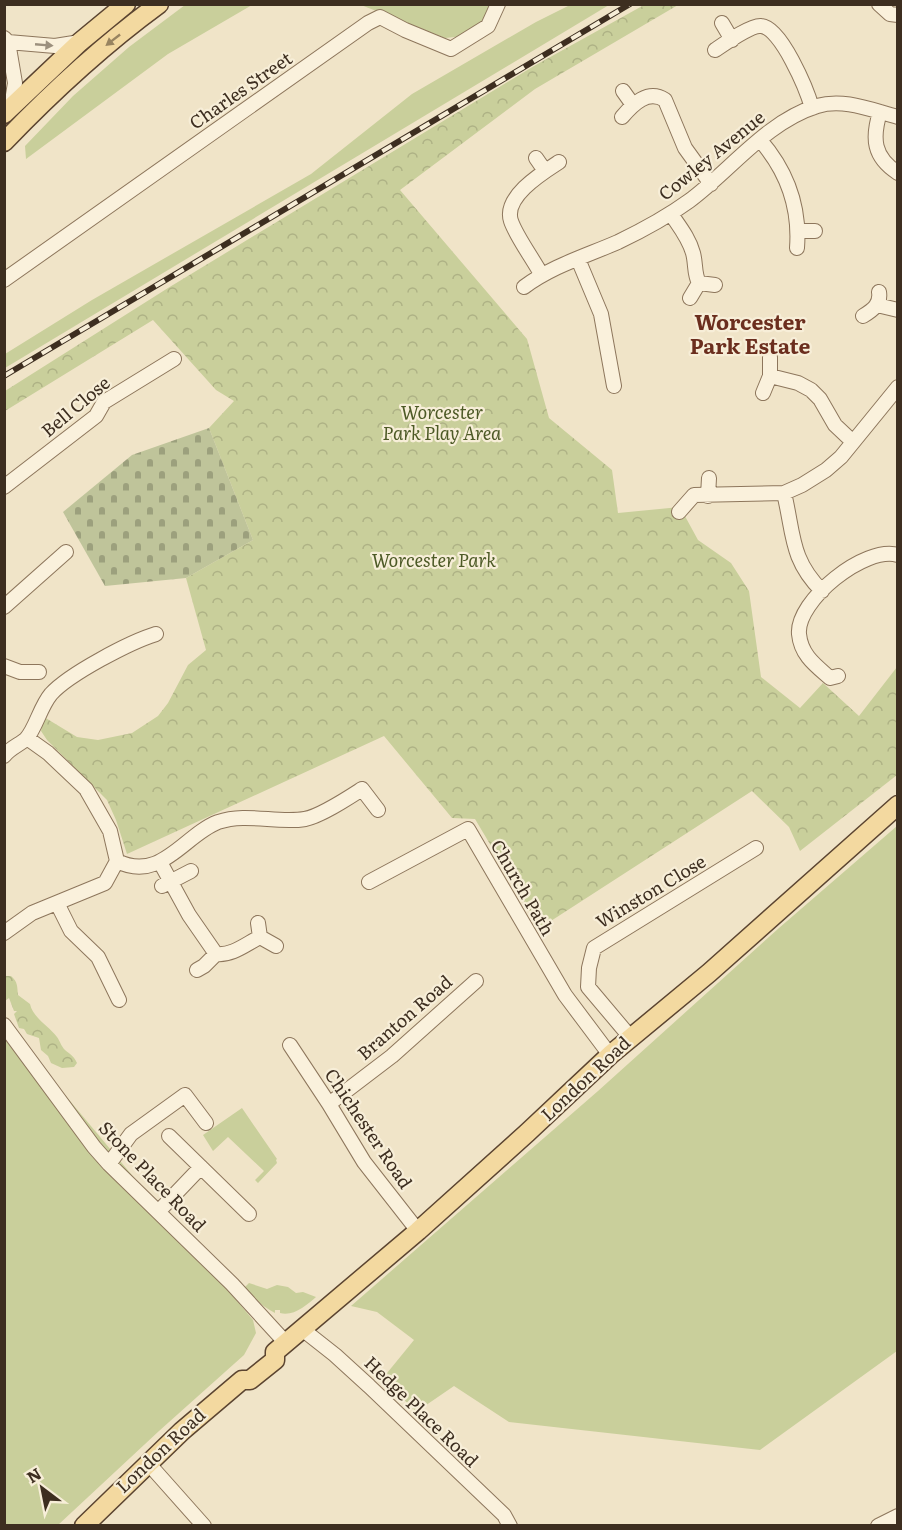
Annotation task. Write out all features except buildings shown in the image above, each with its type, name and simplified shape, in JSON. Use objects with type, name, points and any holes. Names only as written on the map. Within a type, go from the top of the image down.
[{"type":"main road","points":[[8,111],[80,42],[126,4]]},
{"type":"main road","points":[[4,142],[88,60],[159,4]]},
{"type":"main road","name":"London Road","points":[[84,1526],[148,1463],[242,1380],[250,1380],[275,1360],[281,1348],[302,1329],[418,1231],[610,1055],[709,973],[897,805]]},
{"type":"street","name":"Charles Street","points":[[4,279],[368,23],[380,17],[451,49],[488,26],[498,4]]},
{"type":"street","points":[[879,4],[890,14],[897,15]]},
{"type":"street","points":[[722,22],[732,40]]},
{"type":"street","points":[[715,50],[758,26],[772,31],[799,74],[812,108]]},
{"type":"street","points":[[8,111],[15,83],[7,40],[55,46],[80,42]]},
{"type":"street","points":[[623,90],[633,105]]},
{"type":"street","points":[[622,117],[633,105],[652,96],[666,101],[685,148],[711,184]]},
{"type":"street","name":"Cowley Avenue","points":[[524,287],[542,274],[620,241],[671,214],[711,184],[760,140],[784,122],[812,108],[841,103],[897,117]]},
{"type":"street","points":[[880,112],[875,132],[877,148],[884,162],[897,173]]},
{"type":"street","points":[[760,140],[777,161],[787,183],[794,204],[798,231],[797,248]]},
{"type":"street","points":[[536,158],[545,171]]},
{"type":"street","points":[[542,274],[511,220],[510,210],[515,198],[535,179],[559,162]]},
{"type":"street","points":[[671,214],[690,244],[699,283]]},
{"type":"street","points":[[798,231],[815,231]]},
{"type":"street","points":[[578,259],[601,314],[614,386]]},
{"type":"street","points":[[699,283],[715,285]]},
{"type":"street","points":[[690,298],[699,283]]},
{"type":"street","points":[[863,316],[878,298],[897,310]]},
{"type":"street","points":[[763,393],[770,376],[770,357]]},
{"type":"street","name":"Bell Close","points":[[4,487],[96,416],[104,402],[174,359]]},
{"type":"street","points":[[770,376],[798,383],[814,392],[835,425],[853,442]]},
{"type":"street","points":[[680,512],[694,495],[784,493],[802,485],[826,470],[841,457],[897,387]]},
{"type":"street","points":[[708,496],[710,478]]},
{"type":"street","points":[[784,493],[801,565],[808,577],[822,591]]},
{"type":"street","points":[[4,606],[66,552]]},
{"type":"street","points":[[838,676],[830,678],[804,652],[799,636],[803,616],[822,591],[843,571],[861,560],[886,553],[897,555]]},
{"type":"street","points":[[4,756],[27,738],[43,706],[62,684],[86,668],[156,633]]},
{"type":"street","points":[[4,666],[20,672],[39,672]]},
{"type":"street","points":[[4,933],[32,914],[105,883],[117,861],[110,831],[86,789],[48,753],[27,738]]},
{"type":"street","points":[[117,861],[126,866],[143,866],[160,862],[201,832],[219,822],[243,818],[306,819],[362,789],[378,810]]},
{"type":"street","name":"Church Path","points":[[369,882],[468,829],[565,996],[610,1055]]},
{"type":"street","name":"Winston Close","points":[[631,1038],[588,987],[589,968],[594,948],[756,848]]},
{"type":"street","points":[[160,862],[166,884],[216,954],[224,955],[231,952],[259,930],[276,946]]},
{"type":"street","points":[[166,884],[191,871]]},
{"type":"street","points":[[57,903],[71,930],[98,957],[119,1000]]},
{"type":"street","points":[[203,968],[216,954]]},
{"type":"street","name":"Branton Road","points":[[329,1104],[392,1056],[476,981]]},
{"type":"street","name":"Stone Place Road","points":[[4,1025],[109,1164],[232,1284],[281,1348]]},
{"type":"street","name":"Chichester Road","points":[[290,1045],[364,1162],[418,1231]]},
{"type":"street","points":[[109,1164],[131,1134],[185,1095],[206,1123]]},
{"type":"street","points":[[169,1136],[249,1214]]},
{"type":"street","points":[[159,1211],[201,1167]]},
{"type":"street","name":"Hedge Place Road","points":[[302,1329],[369,1386],[504,1515],[510,1526]]},
{"type":"street","points":[[148,1463],[204,1526]]},
{"type":"street","points":[[879,1526],[897,1516]]},
{"type":"green space","points":[[185,5],[252,5],[168,54],[26,159],[25,146],[73,96],[129,47]]},
{"type":"green space","points":[[361,5],[495,5],[487,22],[465,36],[445,38]]},
{"type":"green space","points":[[570,5],[609,5],[5,368],[5,354],[92,300],[311,174],[412,94],[536,22]]},
{"type":"green space","name":"Worcester Park","points":[[644,5],[678,5],[535,89],[400,190],[527,339],[549,418],[612,470],[618,513],[680,507],[698,540],[731,563],[749,591],[761,677],[800,708],[823,683],[859,716],[897,667],[897,775],[800,851],[789,827],[752,791],[540,928],[475,819],[452,818],[384,736],[127,854],[107,800],[47,740],[41,731],[44,717],[77,737],[98,740],[132,733],[158,716],[168,703],[188,665],[206,650],[186,578],[253,540],[209,428],[234,401],[216,390],[153,320],[5,411],[5,391],[168,288],[534,66]]},
{"type":"green space","points":[[209,428],[253,540],[186,578],[105,586],[63,512],[132,455]]},
{"type":"green space","points":[[897,826],[897,1351],[760,1450],[509,1422],[454,1386],[416,1412],[383,1378],[414,1340],[377,1312],[351,1306]]},
{"type":"green space","points":[[5,976],[13,978],[17,984],[18,995],[30,1004],[38,1018],[54,1033],[74,1058],[77,1063],[74,1067],[62,1068],[51,1063],[48,1056],[41,1050],[39,1038],[19,1028],[14,1014],[17,1011],[14,1011],[9,998],[5,1001]]},
{"type":"green space","points":[[4,1022],[253,1320],[256,1333],[244,1355],[58,1525],[5,1525]]},
{"type":"green space","points":[[242,1108],[277,1159],[277,1163],[258,1183],[255,1180],[264,1171],[228,1137],[213,1151],[203,1135]]},
{"type":"green space","points":[[249,1283],[267,1289],[277,1285],[288,1287],[296,1293],[303,1292],[316,1297],[295,1312],[285,1314],[280,1313],[280,1310],[275,1310],[275,1313],[262,1305],[244,1288]]},
{"type":"railway","points":[[4,376],[630,4]]},
{"type":"district","name":"Worcester Park Estate","points":[[750,335]]},
{"type":"park label","name":"Worcester Park Play Area","points":[[442,423]]}]
